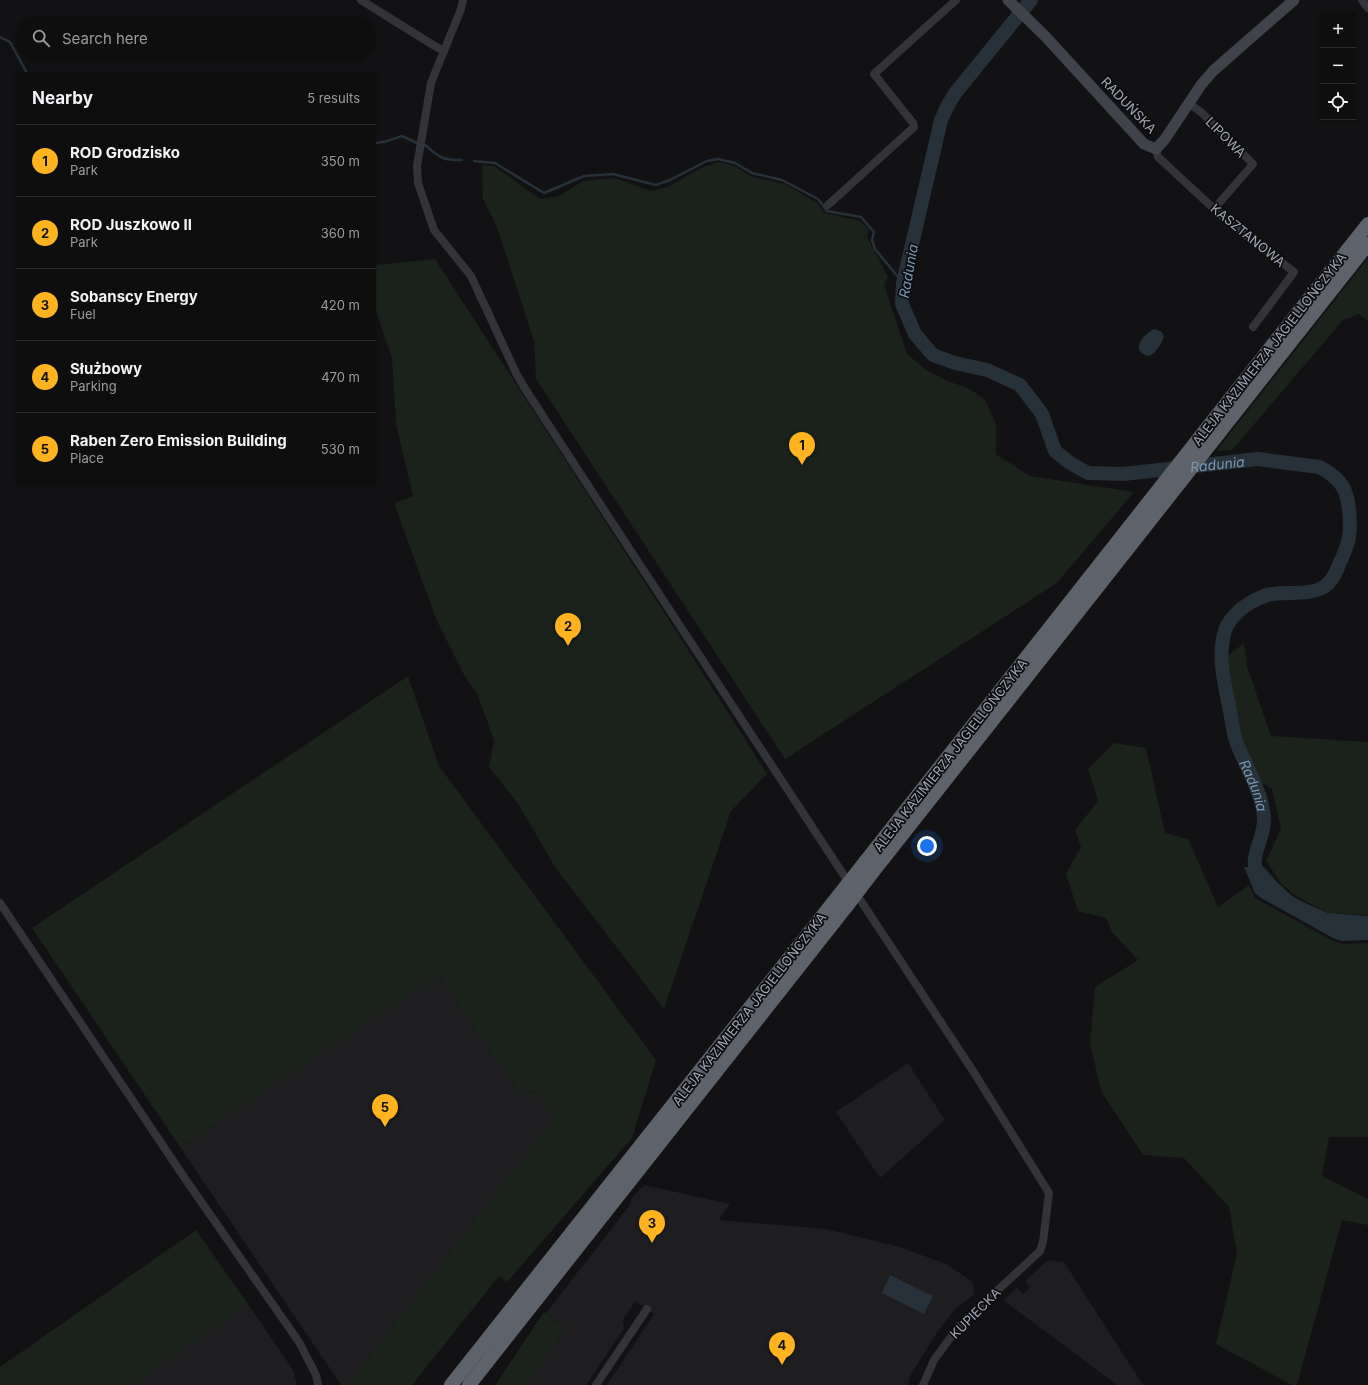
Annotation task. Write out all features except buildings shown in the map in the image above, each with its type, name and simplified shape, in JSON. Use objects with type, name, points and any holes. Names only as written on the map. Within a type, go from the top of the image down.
[{"type":"highway","name":"ALEJA KAZIMIERZA JAGIELLOŃCZYKA","points":[[869,868],[1160,487],[1201,446],[1318,299],[1368,224]]},
{"type":"highway","name":"ALEJA KAZIMIERZA JAGIELLOŃCZYKA","points":[[1330,283],[1368,244]]},
{"type":"highway","name":"ALEJA KAZIMIERZA JAGIELLOŃCZYKA","points":[[537,1289],[842,901],[1177,486],[1201,446]]},
{"type":"highway","points":[[451,1385],[537,1289]]},
{"type":"highway","points":[[469,1385],[537,1289]]},
{"type":"street","points":[[361,0],[444,51]]},
{"type":"street","points":[[463,0],[461,9],[431,83],[417,166],[418,183],[434,230],[471,276],[524,387],[845,877]]},
{"type":"street","points":[[828,205],[914,127],[913,123],[874,74],[956,0]]},
{"type":"street","name":"RADUŃSKA","points":[[1010,2],[1045,36],[1144,144],[1156,149],[1201,85],[1213,71],[1294,0]]},
{"type":"street","points":[[1362,0],[1368,8]]},
{"type":"street","name":"LIPOWA","points":[[1188,103],[1201,112],[1253,164],[1214,209]]},
{"type":"street","name":"KASZTANOWA","points":[[1156,149],[1158,156],[1214,209],[1294,272],[1253,327]]},
{"type":"street","name":"KUPIECKA","points":[[861,901],[973,1072],[1049,1193],[1043,1242],[1040,1251],[958,1326],[934,1360],[923,1385]]},
{"type":"street","points":[[0,903],[188,1183],[299,1342],[316,1375],[318,1385]]},
{"type":"street","points":[[596,1385],[648,1310]]},
{"type":"shaded area","points":[[719,162],[737,167],[752,177],[785,184],[817,203],[824,213],[860,221],[869,229],[867,237],[888,277],[884,285],[907,354],[926,370],[948,381],[970,389],[985,400],[996,424],[996,454],[1030,476],[1134,492],[1057,583],[785,759],[536,379],[534,341],[497,227],[483,199],[482,165],[494,166],[540,199],[559,196],[583,181],[615,178],[651,191],[670,186],[701,168]]},
{"type":"shaded area","points":[[1368,258],[1368,321],[1359,314],[1343,320],[1232,450],[1216,451]]},
{"type":"shaded area","points":[[435,259],[767,774],[731,811],[664,1009],[555,867],[517,802],[489,767],[494,741],[489,726],[477,694],[463,673],[436,619],[394,503],[413,496],[396,424],[392,358],[376,311],[376,265]]},
{"type":"shaded area","points":[[1155,329],[1162,332],[1164,337],[1154,353],[1148,356],[1142,353],[1139,345],[1147,334]]},
{"type":"shaded area","points":[[1244,643],[1247,666],[1271,736],[1368,742],[1368,915],[1329,913],[1307,902],[1293,894],[1281,883],[1266,861],[1281,829],[1272,789],[1253,778],[1236,740],[1222,660]]},
{"type":"shaded area","points":[[408,676],[439,766],[656,1060],[632,1138],[507,1282],[499,1276],[412,1385],[347,1385],[554,1118],[536,1091],[524,1094],[518,1091],[439,976],[180,1147],[32,928]]},
{"type":"shaded area","points":[[1114,743],[1146,748],[1165,833],[1188,839],[1218,907],[1249,885],[1255,898],[1331,940],[1343,944],[1368,943],[1368,1137],[1329,1137],[1322,1176],[1368,1199],[1368,1225],[1342,1220],[1297,1385],[1292,1385],[1216,1344],[1237,1253],[1229,1207],[1184,1158],[1143,1155],[1101,1091],[1090,1043],[1095,987],[1138,960],[1112,932],[1106,918],[1078,911],[1066,874],[1081,847],[1075,830],[1098,801],[1088,769]]},
{"type":"shaded area","points":[[1244,867],[1264,867],[1292,896],[1328,913],[1368,916],[1368,940],[1342,941],[1333,938],[1261,898],[1255,893]]},
{"type":"shaded area","points":[[439,976],[518,1091],[530,1093],[536,1091],[554,1118],[347,1385],[341,1385],[180,1147]]},
{"type":"shaded area","points":[[908,1063],[945,1120],[880,1178],[836,1112]]},
{"type":"shaded area","points":[[644,1185],[730,1204],[719,1220],[826,1229],[900,1247],[946,1264],[973,1282],[974,1294],[954,1310],[936,1334],[910,1376],[908,1385],[607,1385],[654,1314],[635,1301],[623,1320],[624,1328],[586,1385],[524,1385],[566,1330],[546,1313],[630,1205],[632,1197]]},
{"type":"shaded area","points":[[196,1230],[248,1304],[133,1385],[0,1385],[0,1367]]},
{"type":"shaded area","points":[[1048,1260],[1064,1262],[1143,1385],[1117,1385],[1003,1300],[1017,1288],[1023,1294],[1030,1288],[1025,1281]]},
{"type":"shaded area","points":[[890,1275],[933,1296],[924,1314],[882,1293]]},
{"type":"shaded area","points":[[248,1304],[293,1370],[297,1385],[133,1385]]},
{"type":"shaded area","points":[[544,1312],[566,1330],[524,1385],[495,1385]]},
{"type":"waterway","name":"Radunia","points":[[1031,0],[956,92],[941,120],[903,283],[902,304],[915,334],[933,355],[955,363],[987,370],[1020,385],[1042,414],[1055,451],[1070,463],[1088,473],[1123,474],[1258,459],[1319,467],[1333,476],[1342,485],[1348,501],[1350,517],[1349,539],[1345,552],[1332,579],[1324,587],[1310,592],[1267,595],[1254,601],[1241,609],[1232,618],[1227,625],[1223,638],[1222,670],[1234,734],[1257,789],[1262,805],[1264,820],[1263,829],[1256,852],[1255,867],[1264,883]]},
{"type":"waterway","points":[[0,37],[10,42],[16,53]]},
{"type":"waterway","points":[[20,60],[26,72]]},
{"type":"waterway","points":[[376,143],[385,142],[402,136],[417,143]]},
{"type":"waterway","points":[[425,145],[445,159],[462,160]]},
{"type":"waterway","points":[[474,161],[495,163],[544,193],[584,176],[613,174],[656,185],[670,180],[707,161],[718,159],[735,163],[752,173],[782,180],[818,199],[827,211],[861,217],[874,232],[872,240],[875,249],[903,283]]},
{"type":"place","name":"ROD Grodzisko","points":[[802,465]]},
{"type":"place","name":"ROD Juszkowo II","points":[[568,646]]},
{"type":"place","name":"Raben Zero Emission Building","points":[[385,1127]]},
{"type":"place","name":"Sobanscy Energy","points":[[652,1243]]},
{"type":"place","name":"Służbowy","points":[[782,1365]]}]
